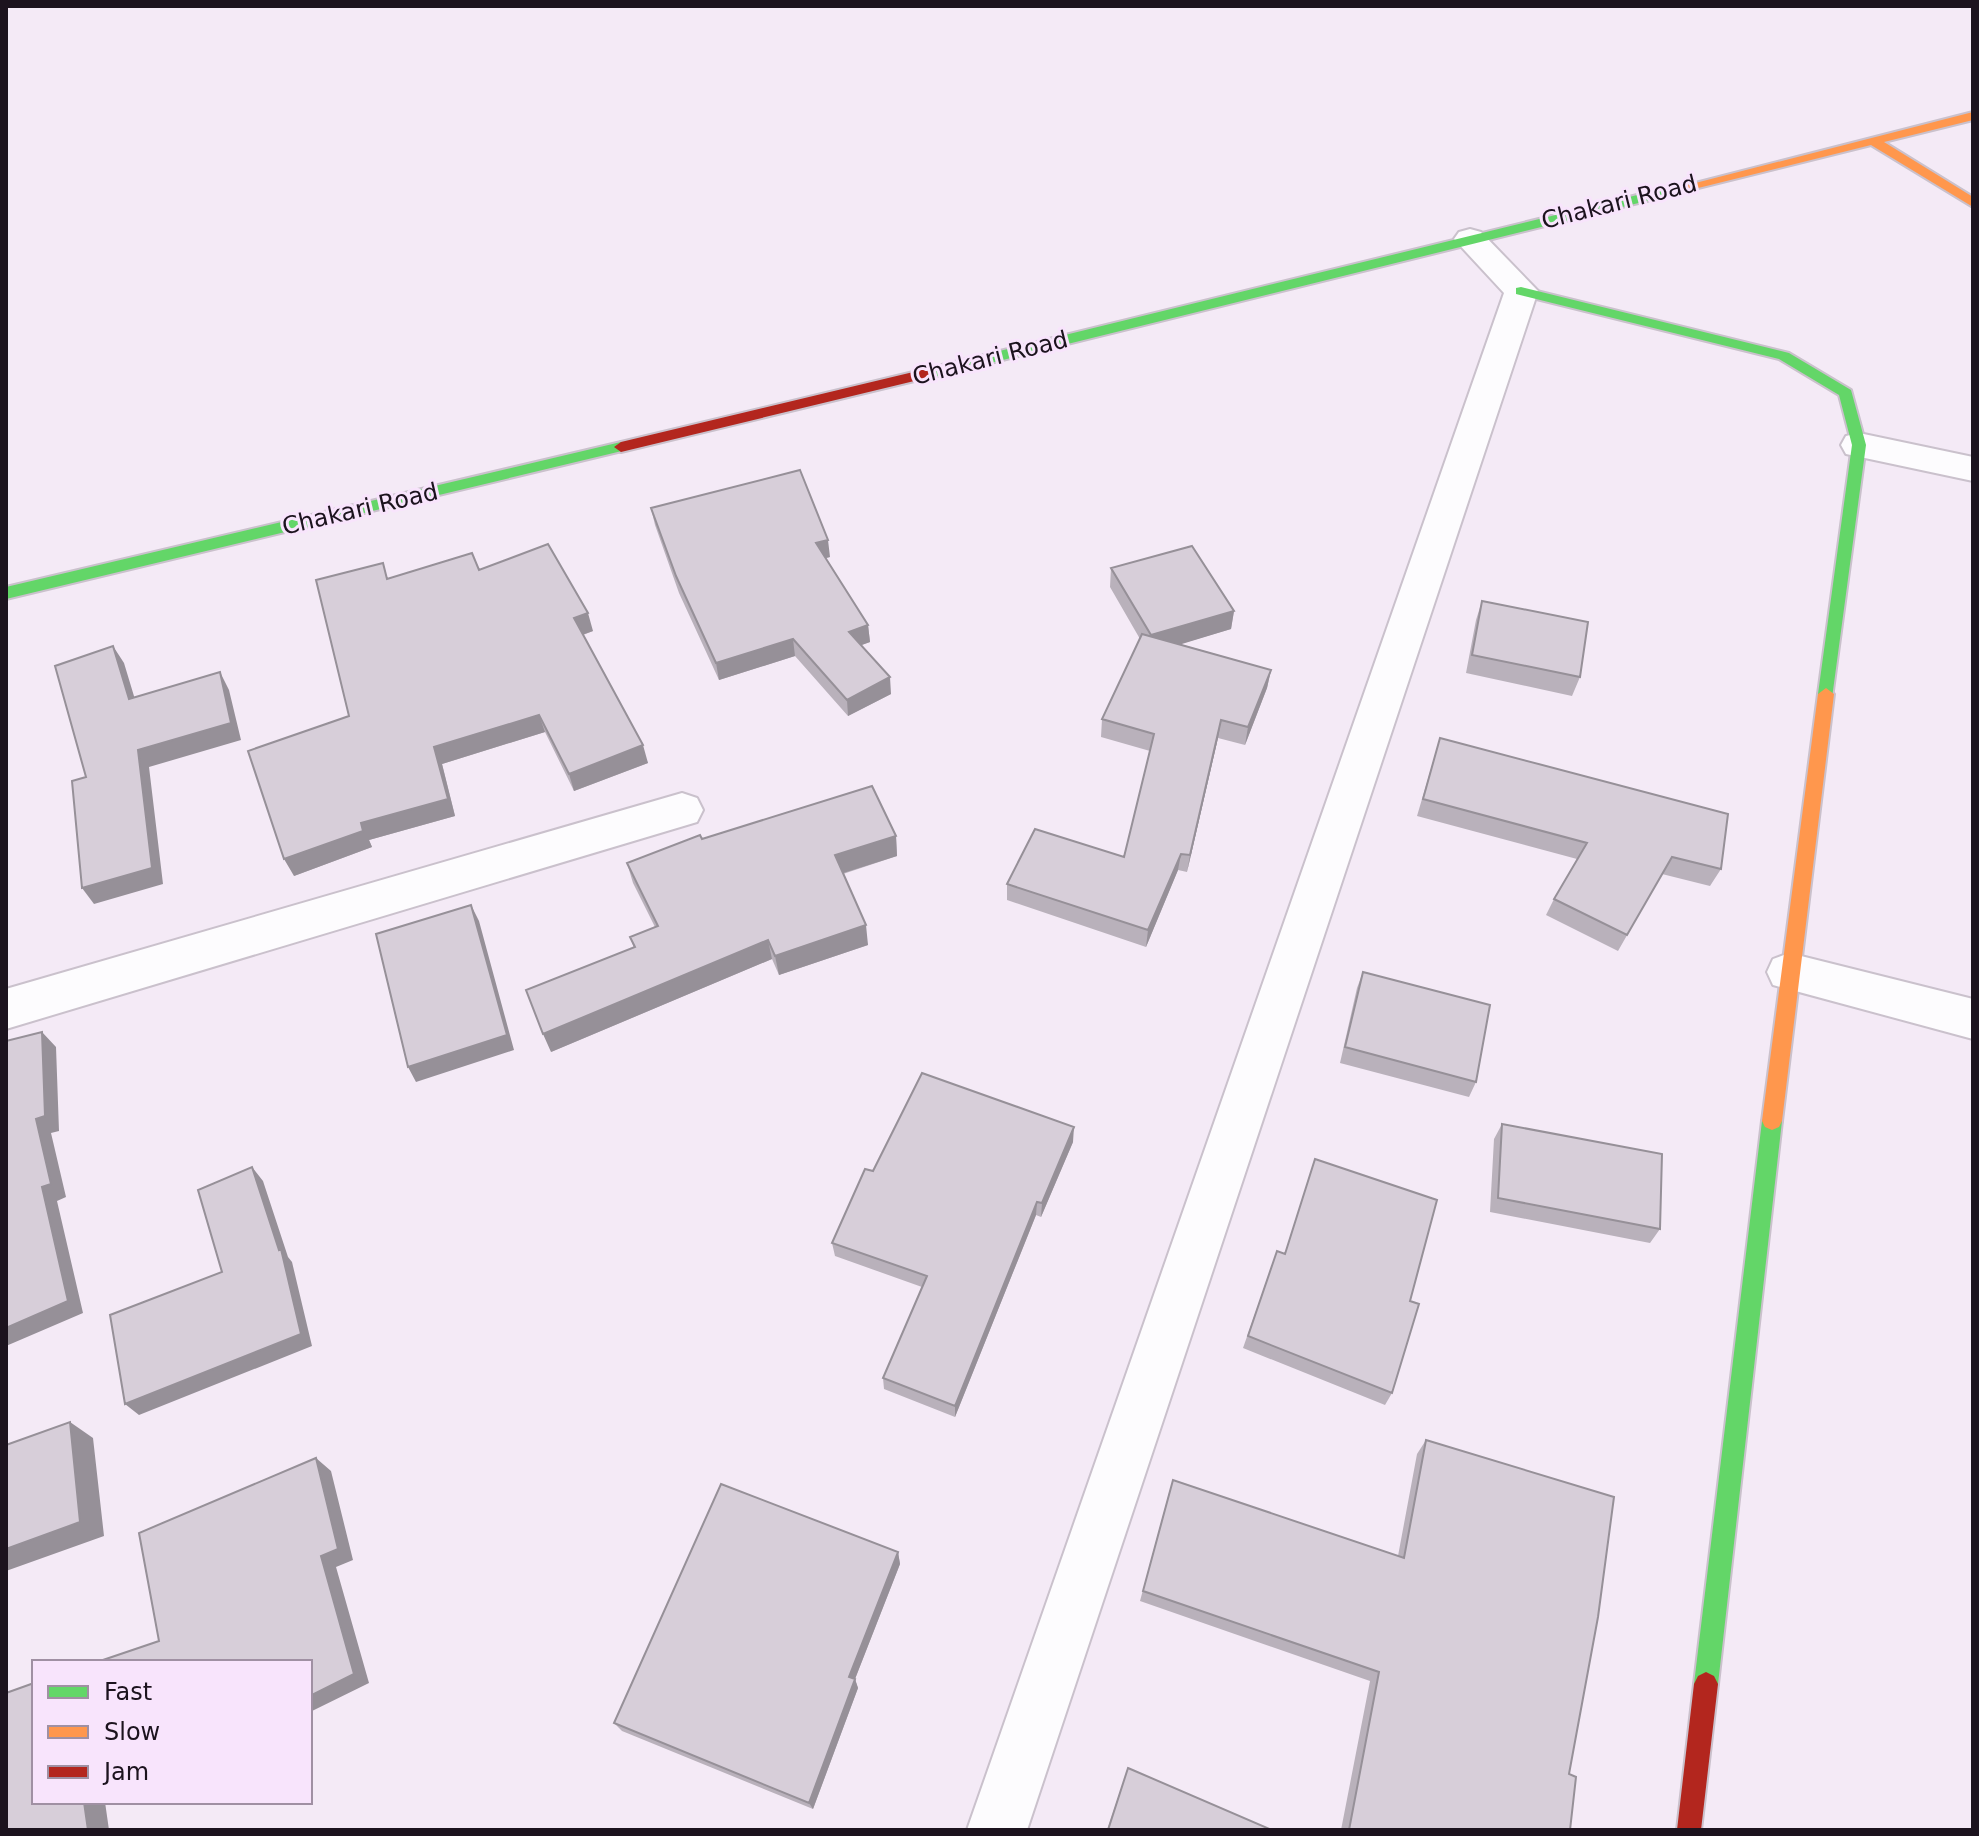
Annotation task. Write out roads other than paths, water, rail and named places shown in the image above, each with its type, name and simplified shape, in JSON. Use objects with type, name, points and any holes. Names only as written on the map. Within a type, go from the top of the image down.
[{"type":"main road","name":"Chakari Road","points":[[6,593],[901,380],[1973,116]]},
{"type":"main road","points":[[1872,140],[1973,203]]},
{"type":"main road","points":[[1521,291],[1784,356],[1846,393],[1859,445],[1789,972],[1689,1830]]},
{"type":"street","points":[[997,1830],[1521,291],[1470,239]]},
{"type":"street","points":[[1859,445],[1973,469]]},
{"type":"street","points":[[6,1009],[682,810]]},
{"type":"street","points":[[1789,972],[1973,1019]]}]
